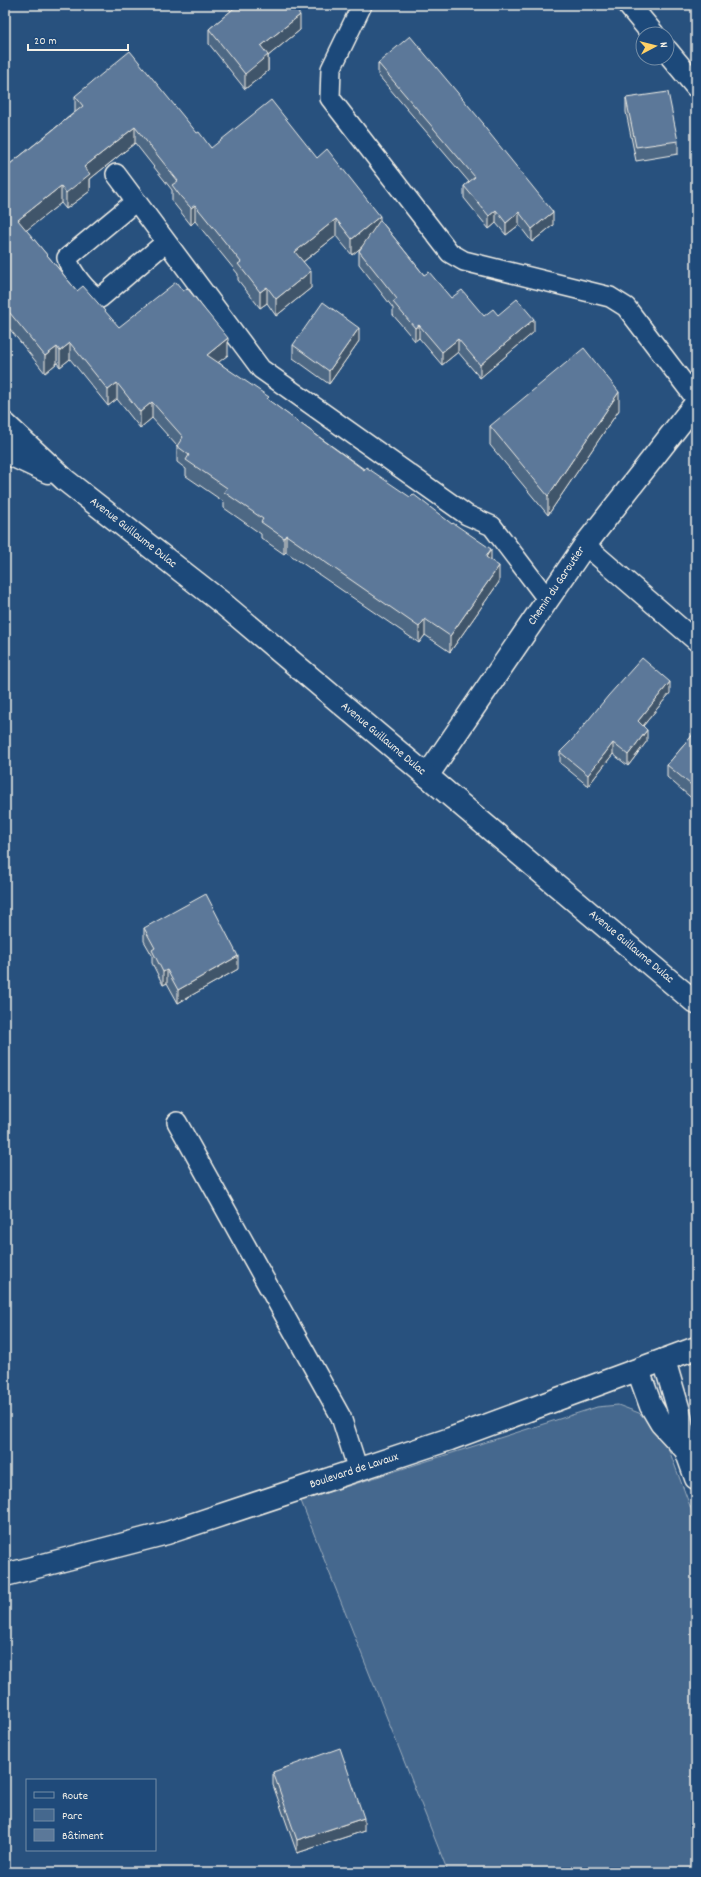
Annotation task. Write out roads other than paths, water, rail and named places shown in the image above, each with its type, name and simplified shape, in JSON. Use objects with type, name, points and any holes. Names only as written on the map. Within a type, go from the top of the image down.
[{"type":"street","points":[[629,5],[646,26]]},
{"type":"street","points":[[675,61],[696,86]]},
{"type":"street","name":"Chemin du Garoutier","points":[[427,776],[585,545],[696,403]]},
{"type":"street","points":[[5,424],[66,480]]},
{"type":"street","points":[[5,452],[66,480]]},
{"type":"street","name":"Avenue Guillaume Dulac","points":[[66,480],[221,602],[696,1002]]},
{"type":"street","name":"Boulevard de Lavaux","points":[[5,1575],[167,1533],[457,1436],[696,1348]]},
{"type":"street","points":[[664,1360],[679,1410],[686,1450],[696,1478]]},
{"type":"street","points":[[638,1370],[651,1406],[661,1423],[686,1450]]},
{"type":"lane","points":[[362,5],[331,69],[330,98],[450,253],[464,262],[610,297],[626,307],[696,399]]},
{"type":"lane","points":[[116,174],[261,368],[467,515],[492,526],[548,600]]},
{"type":"lane","points":[[136,201],[67,258],[69,266],[93,296],[100,298],[166,242]]},
{"type":"lane","points":[[585,545],[696,641]]},
{"type":"lane","points":[[177,1122],[341,1417],[358,1470]]}]
